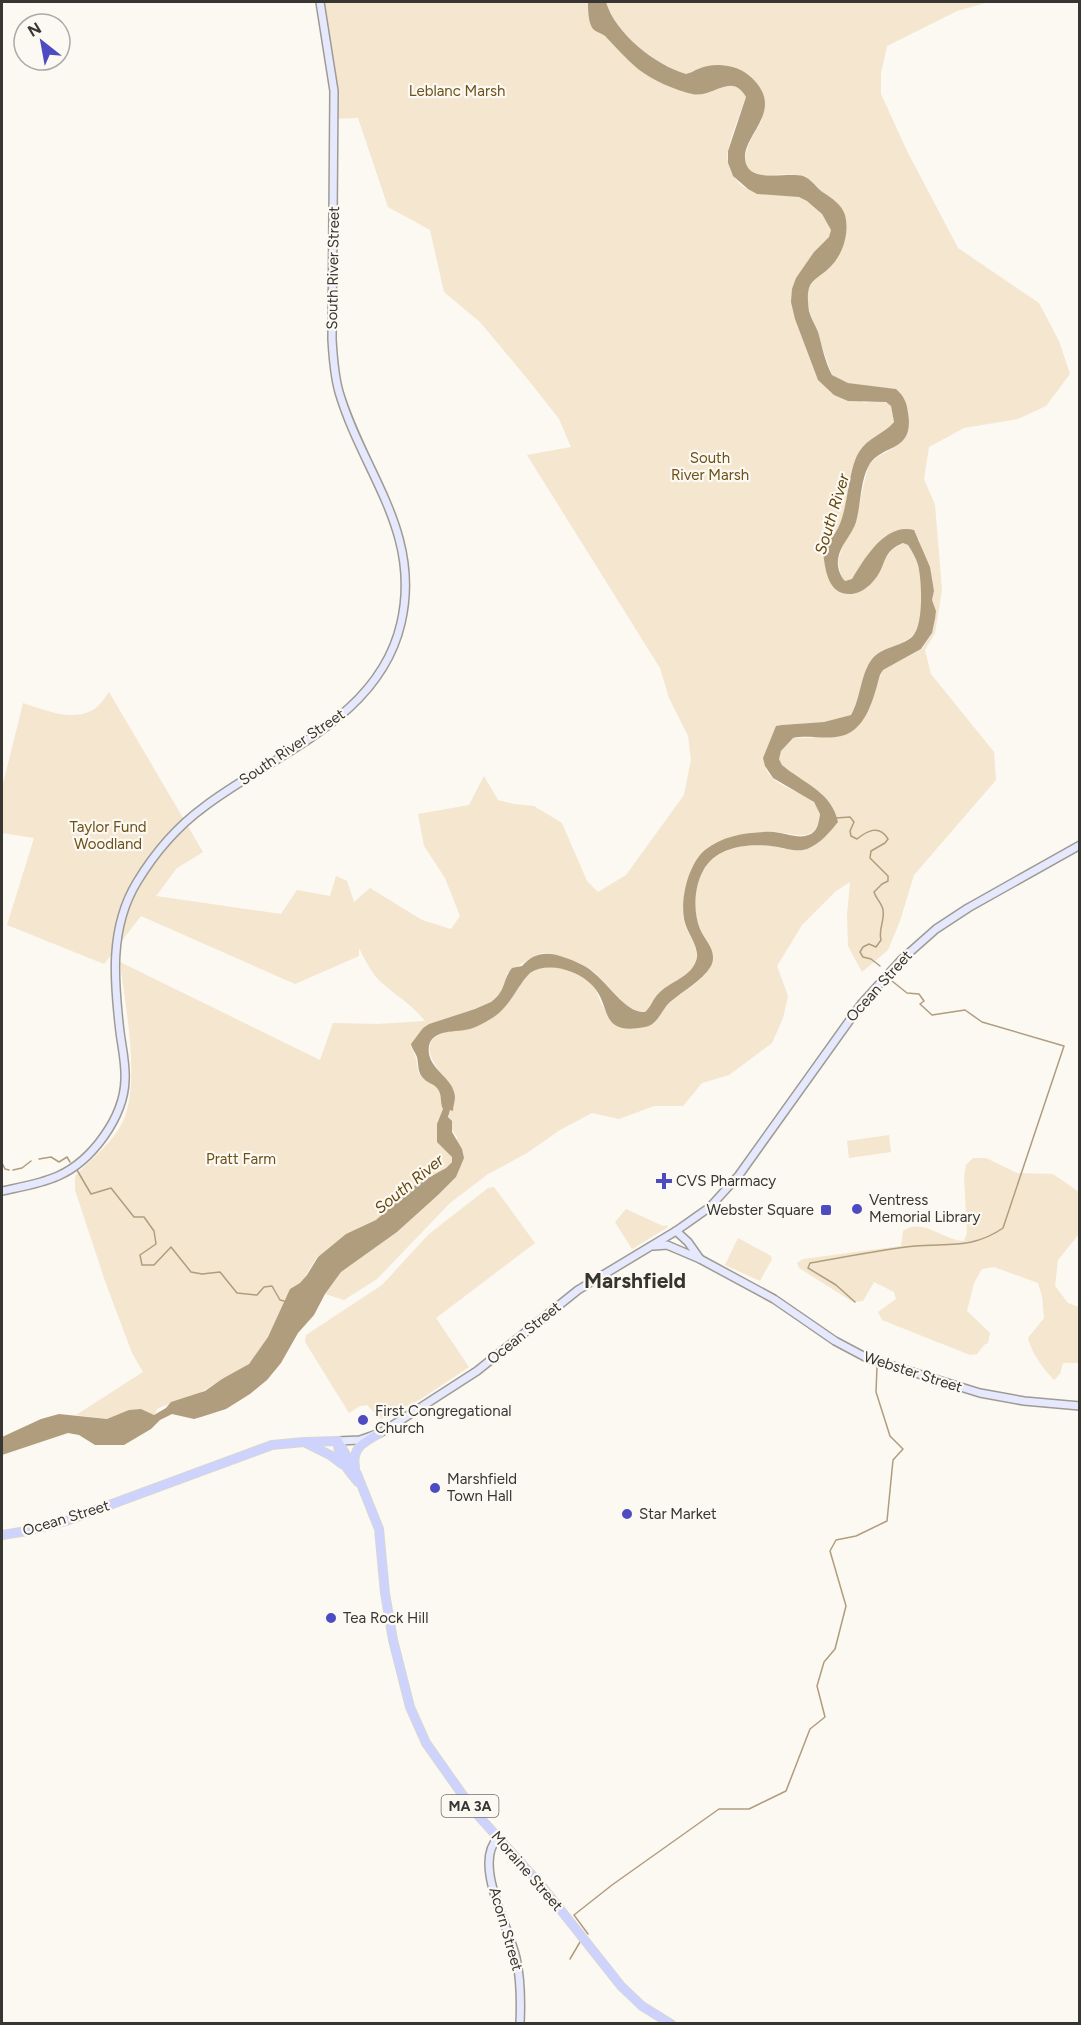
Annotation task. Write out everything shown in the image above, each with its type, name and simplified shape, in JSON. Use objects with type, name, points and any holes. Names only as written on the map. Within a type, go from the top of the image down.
[{"type":"main road","points":[[357,1474],[354,1458],[357,1449],[380,1433]]},
{"type":"main road","name":"Ocean Street","points":[[2,1535],[25,1532],[66,1521],[272,1445],[338,1441]]},
{"type":"main road","name":"Moraine Street","points":[[338,1441],[345,1467],[363,1488]]},
{"type":"main road","name":"Moraine Street","points":[[338,1441],[357,1474],[379,1529],[390,1626],[415,1721],[426,1743],[474,1811],[541,1885],[621,1986],[642,2006],[672,2024]]},
{"type":"main road","name":"MA 3A","points":[[304,1442],[330,1455],[345,1467]]},
{"type":"street","name":"South River Street","points":[[2,1191],[41,1182],[68,1171],[102,1139],[118,1113],[125,1079],[115,991],[116,951],[121,920],[136,883],[152,861],[202,808],[312,737],[356,703],[379,676],[398,638],[405,588],[403,552],[399,532],[387,500],[350,423],[334,371],[332,310],[334,99],[332,69],[320,2]]},
{"type":"street","name":"Ocean Street","points":[[338,1441],[360,1440],[380,1433],[477,1371],[578,1290],[676,1231],[710,1207],[735,1180],[844,1026],[901,960],[936,929],[968,908],[1080,845]]},
{"type":"street","points":[[676,1231],[685,1253]]},
{"type":"street","name":"Webster Street","points":[[676,1231],[688,1242],[700,1259]]},
{"type":"street","name":"Webster Street","points":[[650,1247],[667,1245],[700,1259],[762,1292],[835,1341],[867,1358],[980,1393],[1034,1402],[1080,1406]]},
{"type":"street","name":"Acorn Street","points":[[498,1838],[491,1846],[490,1862],[496,1903],[517,1961],[520,2024]]},
{"type":"green space","points":[[316,2],[588,2],[588,16],[594,25],[622,52],[658,81],[693,94],[708,93],[728,86],[734,86],[740,90],[746,97],[727,156],[729,167],[735,178],[743,186],[754,191],[793,195],[804,199],[818,210],[831,230],[829,237],[796,278],[803,338],[813,366],[864,403],[878,401],[891,405],[894,422],[866,443],[859,452],[854,462],[843,516],[832,538],[823,544],[825,562],[833,587],[881,569],[889,553],[904,543],[908,545],[918,565],[921,581],[921,613],[916,631],[912,636],[881,651],[872,659],[865,672],[851,715],[824,722],[782,725],[776,733],[765,757],[768,772],[784,786],[813,802],[820,814],[818,823],[811,833],[805,835],[753,832],[739,835],[692,867],[685,894],[683,915],[697,954],[692,970],[663,989],[645,1012],[631,1008],[588,968],[565,958],[542,953],[507,973],[502,989],[491,1002],[423,1028],[411,1047],[420,1075],[439,1090],[444,1109],[440,1118],[455,1159],[440,1173],[414,1186],[379,1221],[317,1257],[269,1336],[247,1365],[194,1396],[158,1408],[154,1415],[135,1410],[107,1419],[76,1415],[143,1372],[132,1353],[105,1281],[75,1190],[75,1176],[114,1136],[123,1121],[128,1105],[131,1086],[130,1043],[120,962],[320,1060],[333,1023],[377,1024],[425,1021],[378,979],[359,948],[359,956],[295,984],[141,916],[104,964],[7,925],[34,838],[2,833],[2,788],[23,703],[58,714],[76,715],[96,708],[109,692],[203,852],[177,868],[156,896],[281,914],[297,890],[330,896],[336,876],[347,881],[354,902],[370,888],[422,920],[451,929],[460,916],[445,878],[424,846],[418,814],[469,805],[484,776],[498,800],[534,806],[562,823],[587,881],[598,892],[626,875],[684,795],[691,760],[688,736],[669,698],[660,668],[527,455],[571,447],[559,419],[480,322],[444,292],[430,230],[388,207],[358,118],[332,119],[330,48]]},
{"type":"green space","points":[[606,2],[989,2],[957,11],[887,46],[881,73],[881,94],[907,151],[958,248],[1039,303],[1059,341],[1070,374],[1046,406],[1018,419],[964,428],[929,447],[924,479],[935,505],[942,590],[935,633],[925,650],[931,674],[994,752],[996,780],[914,875],[900,921],[888,950],[862,972],[848,946],[847,915],[850,882],[836,891],[802,925],[777,966],[788,996],[783,1018],[772,1043],[729,1075],[702,1083],[683,1106],[654,1106],[619,1119],[592,1113],[560,1130],[527,1153],[488,1174],[450,1203],[377,1279],[344,1300],[325,1294],[341,1272],[397,1232],[456,1177],[457,1137],[451,1126],[449,1113],[451,1086],[439,1071],[430,1054],[429,1047],[432,1040],[451,1031],[465,1030],[479,1025],[498,1013],[507,1004],[530,973],[537,969],[553,967],[577,974],[591,983],[604,1008],[624,1028],[647,1027],[665,1007],[691,987],[709,969],[712,958],[697,920],[695,901],[699,881],[708,863],[721,853],[742,846],[765,845],[785,849],[794,848],[838,822],[835,812],[823,796],[782,765],[778,759],[781,751],[792,738],[838,737],[871,699],[883,670],[922,649],[932,633],[936,611],[932,600],[934,591],[919,539],[875,547],[852,579],[845,581],[841,576],[838,560],[855,523],[868,466],[877,457],[892,449],[896,389],[848,383],[832,375],[810,312],[807,299],[808,290],[836,250],[844,233],[846,222],[843,212],[833,200],[807,178],[794,175],[762,175],[752,172],[747,167],[746,152],[762,120],[750,75],[723,65],[698,69],[686,75],[674,70],[649,55],[627,36],[611,14]]},
{"type":"green space","points":[[889,1135],[891,1152],[849,1158],[847,1141]]},
{"type":"green space","points":[[973,1158],[986,1158],[1017,1173],[1053,1174],[1079,1192],[1079,1234],[1058,1260],[1055,1286],[1068,1303],[1079,1307],[1079,1363],[1063,1363],[1060,1374],[1054,1380],[1038,1360],[1028,1338],[1044,1318],[1038,1283],[994,1267],[982,1269],[974,1283],[967,1311],[990,1333],[988,1343],[977,1354],[970,1355],[882,1320],[878,1312],[896,1299],[894,1292],[874,1282],[863,1301],[853,1302],[799,1268],[797,1263],[803,1259],[901,1246],[903,1231],[910,1227],[925,1228],[964,1241],[967,1233],[964,1177],[966,1165]]},
{"type":"green space","points":[[494,1187],[535,1243],[436,1318],[469,1367],[421,1399],[381,1419],[367,1405],[360,1406],[349,1413],[305,1342],[306,1335],[382,1285],[429,1234],[488,1188]]},
{"type":"green space","points":[[626,1209],[668,1227],[632,1249],[615,1222]]},
{"type":"green space","points":[[738,1238],[771,1256],[772,1259],[760,1281],[725,1265]]},
{"type":"shaded area","points":[[588,2],[606,2],[611,14],[627,36],[649,55],[674,70],[686,74],[712,65],[720,65],[748,74],[762,92],[765,104],[763,115],[747,146],[745,156],[747,166],[757,174],[806,177],[844,211],[846,237],[844,245],[833,264],[815,279],[809,288],[809,311],[832,375],[848,383],[896,389],[906,403],[909,426],[902,442],[873,459],[868,467],[863,480],[856,522],[839,554],[838,568],[845,581],[852,579],[870,552],[885,537],[904,529],[914,530],[930,567],[934,591],[932,600],[936,611],[932,633],[921,649],[883,670],[867,714],[855,729],[836,737],[793,738],[781,751],[779,759],[782,765],[816,789],[830,803],[838,822],[820,841],[807,849],[794,850],[762,845],[742,846],[723,852],[708,863],[698,884],[696,907],[700,929],[710,946],[713,961],[698,981],[670,1002],[653,1023],[649,1026],[630,1029],[619,1027],[608,1017],[598,993],[586,980],[571,971],[545,968],[530,973],[508,1004],[493,1018],[470,1029],[443,1033],[432,1039],[429,1045],[431,1060],[454,1091],[453,1111],[450,1110],[448,1117],[452,1121],[452,1132],[462,1149],[464,1158],[456,1177],[397,1232],[341,1272],[325,1294],[314,1315],[298,1333],[281,1363],[267,1380],[226,1409],[194,1419],[172,1414],[124,1445],[95,1445],[79,1435],[68,1433],[2,1455],[2,1437],[41,1419],[59,1414],[107,1419],[129,1410],[141,1409],[154,1415],[171,1402],[205,1391],[249,1364],[268,1337],[290,1289],[307,1275],[318,1257],[346,1234],[376,1220],[414,1186],[446,1168],[452,1162],[452,1157],[437,1142],[437,1124],[443,1109],[440,1093],[420,1074],[417,1057],[411,1044],[423,1028],[491,1002],[500,993],[512,968],[522,966],[534,956],[544,954],[560,956],[582,965],[631,1008],[645,1012],[658,994],[689,972],[696,961],[697,952],[685,923],[683,905],[686,884],[699,856],[712,845],[729,837],[756,832],[807,836],[817,828],[820,814],[814,802],[773,778],[765,766],[763,758],[776,726],[824,722],[851,715],[865,672],[872,659],[881,651],[912,637],[916,631],[921,603],[920,581],[917,562],[908,545],[903,543],[891,550],[873,582],[865,589],[852,594],[836,590],[831,584],[826,569],[822,544],[831,538],[838,528],[846,503],[854,462],[866,443],[894,422],[891,406],[886,402],[848,401],[834,395],[818,380],[795,319],[791,302],[796,278],[814,252],[829,237],[831,230],[822,214],[807,201],[799,197],[757,194],[733,176],[728,163],[728,151],[746,97],[740,90],[734,86],[728,86],[707,93],[692,94],[650,77],[638,69],[605,36],[593,29],[589,19]]},
{"type":"waterway","points":[[836,818],[850,817],[854,822],[850,831],[851,836],[857,839],[873,830],[881,832],[888,839],[871,851],[870,858],[888,876],[888,881],[874,892],[883,910],[881,940],[876,947],[869,944],[860,952],[863,957],[871,959],[880,966]]},
{"type":"waterway","points":[[855,1302],[836,1285],[808,1268],[810,1263],[915,1246],[960,1244],[992,1235],[1003,1228],[1064,1046],[982,1022],[965,1010],[932,1015],[920,1004],[924,1001],[919,994],[907,993],[892,981]]},
{"type":"waterway","points":[[39,1159],[51,1157],[59,1162],[67,1157],[70,1162]]},
{"type":"waterway","points":[[13,1170],[22,1168],[31,1161]]},
{"type":"waterway","points":[[2,1163],[5,1169],[9,1170]]},
{"type":"waterway","points":[[77,1170],[91,1194],[111,1188],[134,1217],[144,1217],[154,1231],[156,1244],[140,1255],[142,1265],[154,1265],[171,1247],[191,1272],[202,1274],[220,1272],[237,1293],[257,1295],[264,1287],[272,1286],[280,1300],[284,1301]]},
{"type":"waterway","points":[[588,1934],[574,1915],[612,1885],[719,1809],[749,1809],[786,1791],[810,1729],[825,1717],[817,1686],[824,1662],[835,1649],[846,1606],[830,1551],[836,1540],[856,1536],[887,1521],[893,1460],[903,1449],[890,1436],[876,1392],[877,1367]]},
{"type":"waterway","points":[[570,1959],[580,1942]]},
{"type":"place","name":"CVS Pharmacy","points":[[664,1181]]},
{"type":"place","name":"Ventress Memorial Library","points":[[857,1209]]},
{"type":"place","name":"Webster Square","points":[[826,1210]]},
{"type":"place","name":"First Congregational Church","points":[[363,1420]]},
{"type":"place","name":"Marshfield Town Hall","points":[[435,1488]]},
{"type":"place","name":"Star Market","points":[[627,1514]]},
{"type":"place","name":"Tea Rock Hill","points":[[331,1618]]},
{"type":"district","name":"Marshfield","points":[[635,1280]]},
{"type":"park label","name":"Leblanc Marsh","points":[[457,91]]},
{"type":"park label","name":"South River Marsh","points":[[710,466]]},
{"type":"park label","name":"Taylor Fund Woodland","points":[[108,836]]},
{"type":"park label","name":"Pratt Farm","points":[[241,1159]]},
{"type":"water label","name":"South River","points":[[832,514]]},
{"type":"water label","name":"South River","points":[[409,1184]]}]
